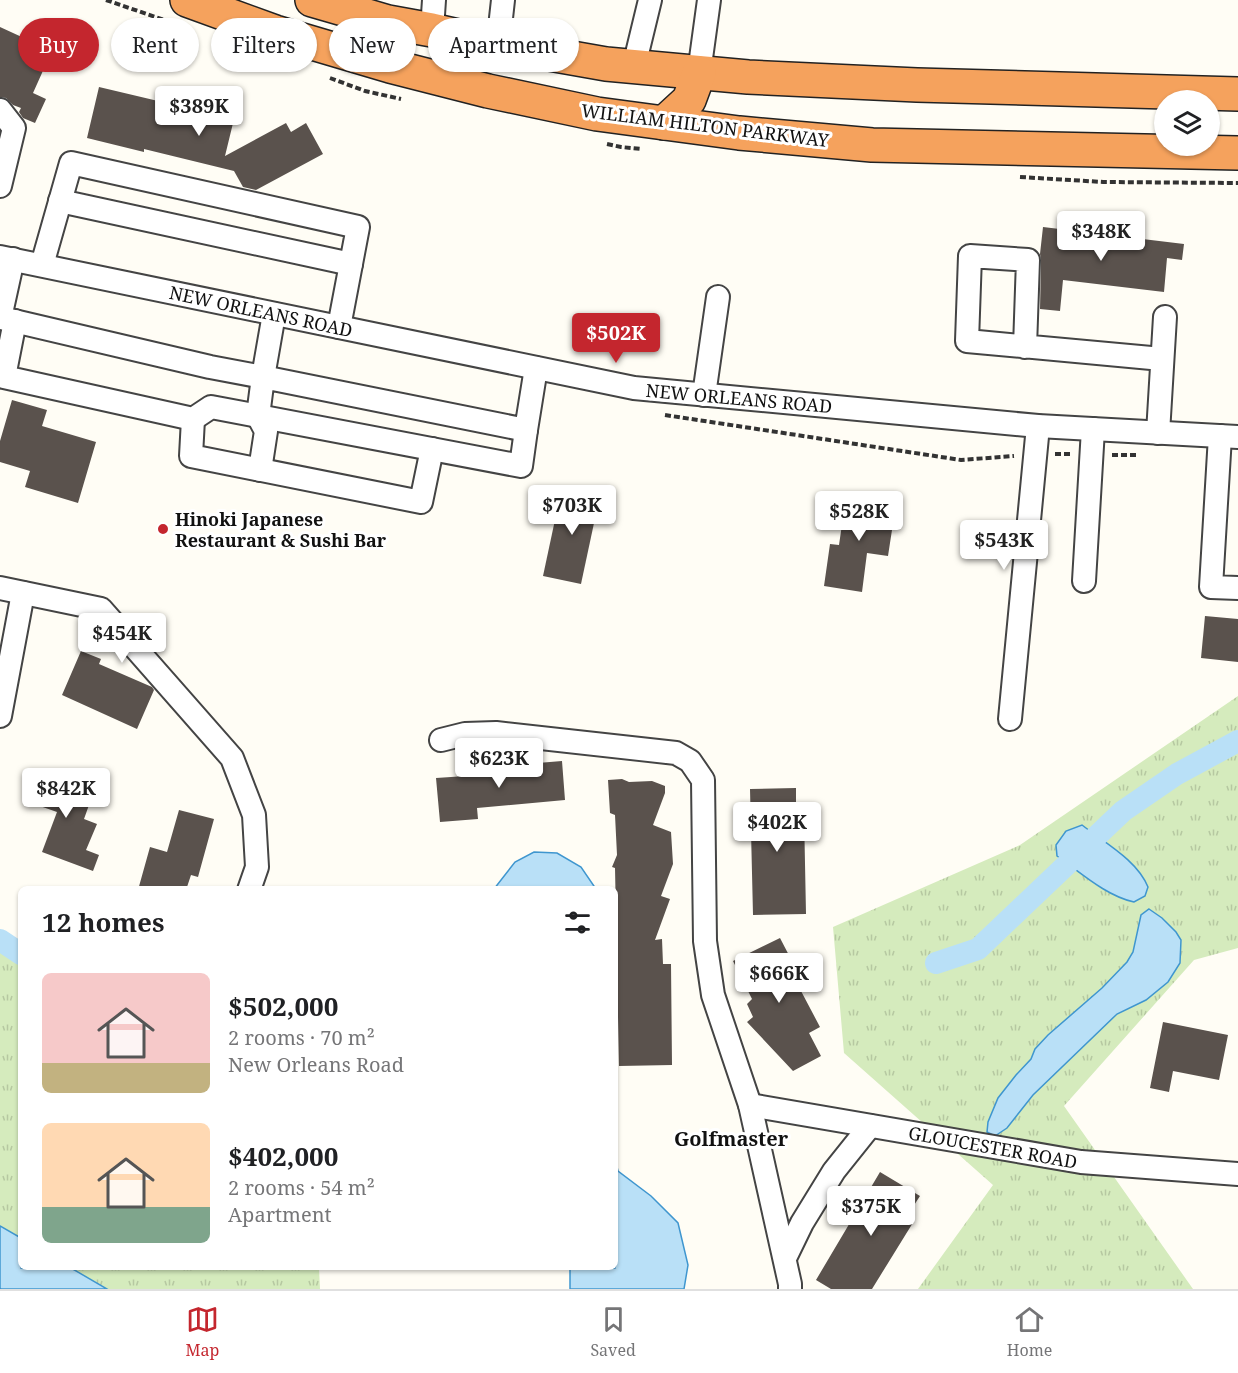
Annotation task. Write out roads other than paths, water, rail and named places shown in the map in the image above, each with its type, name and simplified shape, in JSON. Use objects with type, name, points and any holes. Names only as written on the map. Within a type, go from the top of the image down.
[{"type":"highway","name":"WILLIAM HILTON PARKWAY","points":[[187,0],[275,32],[390,66],[488,91],[597,114],[739,133],[872,145],[1238,153]]},
{"type":"highway","points":[[312,0],[388,22],[433,15]]},
{"type":"highway","points":[[579,59],[606,64],[748,77],[917,85],[1238,93]]},
{"type":"highway","points":[[664,123],[689,100],[699,73]]},
{"type":"street","points":[[501,18],[503,0]]},
{"type":"street","points":[[633,66],[650,0]]},
{"type":"street","points":[[699,73],[708,0]]},
{"type":"street","points":[[0,110],[14,128],[0,186]]},
{"type":"street","points":[[42,266],[71,163],[358,227],[339,327]]},
{"type":"street","points":[[60,201],[351,264]]},
{"type":"street","points":[[1024,346],[1028,260],[970,256],[967,341],[1162,359]]},
{"type":"street","points":[[7,258],[4,377],[193,419],[211,407],[521,466],[536,368]]},
{"type":"street","name":"NEW ORLEANS ROAD","points":[[7,258],[634,388],[1038,426],[1229,437]]},
{"type":"street","points":[[704,395],[718,297]]},
{"type":"street","points":[[260,470],[266,431],[258,416],[274,314]]},
{"type":"street","points":[[1158,433],[1165,317]]},
{"type":"street","points":[[5,319],[210,367],[526,430]]},
{"type":"street","points":[[193,419],[190,456],[421,502],[432,449]]},
{"type":"street","points":[[1010,719],[1038,426]]},
{"type":"street","points":[[1084,581],[1093,429]]},
{"type":"street","points":[[1229,437],[1212,587],[1238,588]]},
{"type":"street","points":[[0,588],[101,609],[232,758],[254,815],[257,867],[250,886]]},
{"type":"street","points":[[0,716],[23,593]]},
{"type":"street","points":[[441,740],[465,734],[496,733],[676,753],[690,761],[703,780],[705,941],[712,996],[750,1105],[790,1289]]},
{"type":"street","name":"GLOUCESTER ROAD","points":[[750,1105],[1081,1162],[1238,1174]]},
{"type":"street","points":[[785,1258],[802,1223],[834,1172],[870,1126]]},
{"type":"water","points":[[1082,825],[1136,868],[1148,887],[1145,896],[1134,902],[1113,895],[1057,856],[1056,845],[1066,831]]},
{"type":"water","points":[[534,852],[557,853],[581,867],[594,886],[496,886],[515,862]]},
{"type":"water","points":[[1149,909],[1162,918],[1181,940],[1180,963],[1168,982],[1146,1000],[1117,1014],[1033,1095],[1007,1128],[995,1136],[987,1132],[988,1122],[998,1098],[1031,1059],[1035,1049],[1127,962],[1133,952],[1141,915]]},
{"type":"water","points":[[618,1171],[651,1196],[678,1223],[688,1265],[684,1289],[570,1289],[570,1270],[618,1270]]},
{"type":"water","points":[[0,1226],[18,1236],[18,1270],[74,1270],[107,1289],[1,1289]]},
{"type":"waterway","points":[[936,963],[978,949],[1123,811],[1177,774],[1238,741]]},
{"type":"waterway","points":[[0,940],[18,952]]},
{"type":"place","name":"Hinoki Japanese Restaurant & Sushi Bar","points":[[163,529]]},
{"type":"district","name":"Golfmaster","points":[[731,1138]]}]
